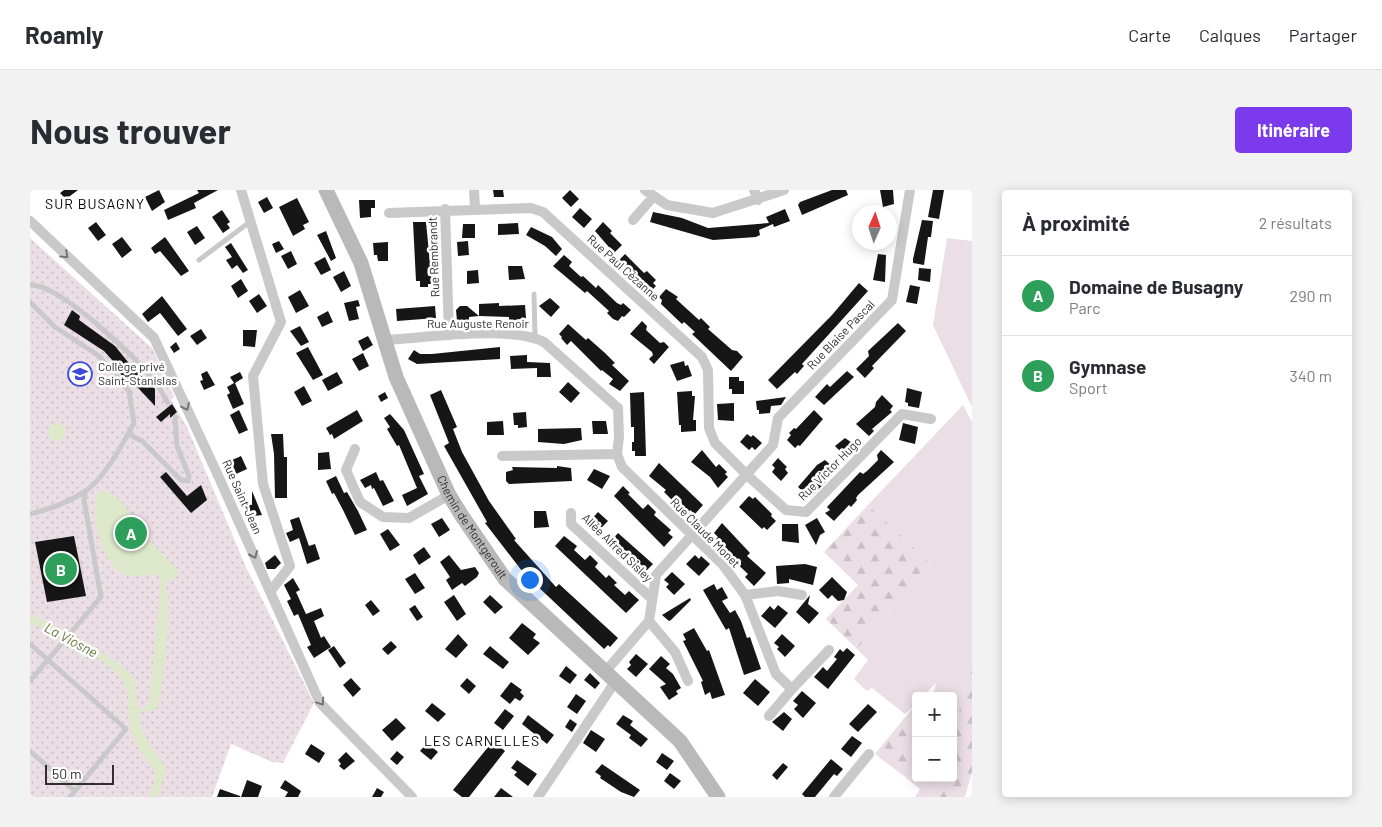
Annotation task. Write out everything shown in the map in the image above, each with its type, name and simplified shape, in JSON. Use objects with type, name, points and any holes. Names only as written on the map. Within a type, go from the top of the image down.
[{"type":"street","points":[[241,190],[252,221],[281,322],[254,376],[263,484],[290,566],[270,592]]},
{"type":"street","name":"Chemin de Montgeroult","points":[[326,190],[360,263],[396,377],[449,495],[506,579],[680,741],[718,797]]},
{"type":"street","points":[[474,190],[475,208]]},
{"type":"street","points":[[633,220],[649,193],[667,205],[713,213],[756,195],[784,190]]},
{"type":"street","name":"Rue Blaise Pascal","points":[[649,621],[656,574],[774,445],[778,418],[892,300],[910,190]]},
{"type":"street","name":"Rue Paul Cézanne","points":[[389,213],[475,208],[531,208],[543,212],[702,357],[708,370],[709,428],[715,443],[747,475]]},
{"type":"street","name":"Rue Rembrandt","points":[[445,209],[449,335]]},
{"type":"street","name":"Rue Saint-Jean","points":[[30,221],[154,338],[320,703],[412,797]]},
{"type":"street","name":"Rue Auguste Renoir","points":[[385,340],[449,335],[518,334],[535,337],[544,342],[618,408],[617,454]]},
{"type":"street","name":"Rue Victor Hugo","points":[[747,475],[786,510],[806,512],[902,414],[931,418]]},
{"type":"street","points":[[355,449],[346,470],[360,502],[383,517],[409,518],[449,495]]},
{"type":"street","points":[[502,456],[617,454]]},
{"type":"street","name":"Rue Claude Monet","points":[[617,454],[622,467],[723,565],[745,595],[776,674],[792,689]]},
{"type":"street","name":"Allée Alfred Sisley","points":[[571,513],[571,524],[651,598]]},
{"type":"street","points":[[745,595],[778,592],[802,595]]},
{"type":"street","points":[[538,797],[610,677],[649,621],[675,652],[688,680]]},
{"type":"street","points":[[769,716],[829,650]]},
{"type":"street","points":[[834,797],[868,754]]},
{"type":"lane","points":[[199,260],[252,221]]},
{"type":"lane","points":[[30,285],[36,284],[58,293],[109,335],[131,355],[159,387],[168,404]]},
{"type":"lane","points":[[534,294],[535,337]]},
{"type":"lane","points":[[30,302],[55,327],[98,356],[129,392],[134,423],[102,474],[85,492],[45,510],[30,514]]},
{"type":"lane","points":[[128,434],[142,441],[181,480],[188,480],[177,446],[175,417]]},
{"type":"lane","points":[[30,681],[101,597],[84,500],[85,492]]},
{"type":"lane","points":[[30,644],[126,729],[70,797]]},
{"type":"lane","points":[[30,751],[75,791]]},
{"type":"green space","points":[[30,238],[153,349],[174,397],[171,400],[187,427],[246,567],[314,703],[283,763],[272,762],[231,744],[212,797],[30,797]]},
{"type":"green space","points":[[947,238],[972,241],[972,407],[933,325]]},
{"type":"green space","points":[[963,405],[972,422],[972,669],[957,718],[957,692],[934,692],[936,683],[927,692],[912,692],[912,708],[905,714],[872,688],[867,691],[854,679],[868,660],[857,649],[931,564],[868,505]]},
{"type":"green space","points":[[868,505],[931,564],[857,649],[826,619],[858,585],[824,552]]},
{"type":"green space","points":[[972,669],[972,772],[965,797],[934,797],[938,782],[957,782],[957,718]]},
{"type":"green space","points":[[912,709],[912,770],[909,780],[875,754]]},
{"type":"green space","points":[[912,770],[912,782],[938,782],[934,797],[915,797],[920,789],[909,780]]},
{"type":"water","points":[[53,423],[61,423],[66,428],[64,439],[53,441],[48,436],[48,428]]},
{"type":"water","name":"La Viosne","points":[[101,491],[108,492],[120,500],[152,543],[179,571],[177,576],[165,584],[168,627],[158,706],[155,710],[141,712],[138,717],[146,739],[166,768],[158,797],[149,797],[155,779],[155,772],[133,737],[129,720],[128,694],[121,679],[99,659],[85,650],[30,623],[30,613],[95,647],[124,668],[136,682],[138,711],[149,704],[161,580],[158,575],[126,575],[110,562],[100,539],[95,514],[97,494]]},
{"type":"building","points":[[64,190],[78,190],[66,199],[60,193]]},
{"type":"building","points":[[159,190],[165,202],[152,211],[145,197]]},
{"type":"building","points":[[197,190],[218,190],[194,203],[196,208],[168,220],[164,210],[199,193]]},
{"type":"building","points":[[493,190],[503,190],[504,197],[494,197]]},
{"type":"building","points":[[570,190],[579,199],[571,207],[562,198]]},
{"type":"building","points":[[832,190],[846,190],[848,195],[802,215],[798,205],[800,202]]},
{"type":"building","points":[[880,190],[893,190],[894,204],[883,205]]},
{"type":"building","points":[[933,190],[944,190],[939,219],[928,217]]},
{"type":"building","points":[[267,197],[273,208],[264,213],[258,202]]},
{"type":"building","points":[[297,198],[309,222],[303,225],[305,229],[293,236],[279,207]]},
{"type":"building","points":[[359,200],[375,200],[375,208],[371,208],[371,217],[360,218]]},
{"type":"building","points":[[580,208],[592,219],[584,228],[572,217]]},
{"type":"building","points":[[785,209],[790,221],[774,227],[773,224],[759,230],[760,235],[756,237],[713,240],[650,222],[653,212],[682,218],[708,228],[769,223],[766,217]]},
{"type":"building","points":[[222,210],[230,222],[227,224],[230,228],[223,233],[212,217]]},
{"type":"building","points":[[922,220],[933,221],[931,237],[928,237],[924,265],[913,263]]},
{"type":"building","points":[[96,222],[106,235],[98,241],[88,228]]},
{"type":"building","points":[[413,222],[426,222],[432,284],[428,284],[428,287],[420,287],[420,281],[416,281]]},
{"type":"building","points":[[603,222],[612,231],[610,233],[622,245],[614,253],[595,231]]},
{"type":"building","points":[[518,223],[519,234],[498,235],[498,224]]},
{"type":"building","points":[[463,224],[475,224],[475,238],[462,238]]},
{"type":"building","points":[[197,226],[205,238],[195,245],[187,232]]},
{"type":"building","points":[[531,227],[552,237],[562,249],[556,256],[545,246],[526,235]]},
{"type":"building","points":[[326,231],[336,258],[331,261],[317,235]]},
{"type":"building","points":[[122,237],[132,250],[122,258],[112,244]]},
{"type":"building","points":[[165,237],[189,271],[181,276],[160,251],[155,254],[151,248]]},
{"type":"building","points":[[279,241],[284,249],[276,253],[272,244]]},
{"type":"building","points":[[468,241],[469,255],[458,256],[457,242]]},
{"type":"building","points":[[388,242],[388,261],[378,261],[377,255],[374,255],[373,243]]},
{"type":"building","points":[[231,243],[248,270],[243,273],[237,265],[232,269],[226,260],[232,257],[225,247]]},
{"type":"building","points":[[291,251],[297,264],[288,269],[281,256]]},
{"type":"building","points":[[625,254],[644,273],[647,271],[656,280],[653,283],[656,286],[649,293],[620,265],[618,261]]},
{"type":"building","points":[[878,254],[886,255],[885,282],[873,280]]},
{"type":"building","points":[[564,255],[572,262],[569,266],[581,277],[583,276],[596,288],[598,285],[617,303],[621,305],[623,303],[631,310],[618,321],[613,319],[607,313],[609,311],[587,291],[585,293],[553,266]]},
{"type":"building","points":[[325,257],[331,270],[321,275],[314,263]]},
{"type":"building","points":[[508,266],[522,266],[525,279],[509,280]]},
{"type":"building","points":[[919,268],[931,269],[930,282],[918,280]]},
{"type":"building","points":[[478,270],[479,283],[467,284],[467,271]]},
{"type":"building","points":[[344,271],[351,286],[341,292],[333,277]]},
{"type":"building","points":[[241,279],[248,291],[238,298],[231,286]]},
{"type":"building","points":[[859,283],[868,291],[802,364],[804,366],[797,374],[795,372],[777,389],[768,380],[832,315]]},
{"type":"building","points":[[910,285],[920,287],[917,304],[906,302]]},
{"type":"building","points":[[666,289],[678,297],[676,299],[699,320],[701,318],[710,327],[708,329],[743,357],[731,371],[692,334],[695,332],[684,322],[682,324],[661,304],[662,300],[659,297]]},
{"type":"building","points":[[300,290],[309,306],[296,313],[288,297]]},
{"type":"building","points":[[259,294],[267,306],[257,313],[249,301]]},
{"type":"building","points":[[162,296],[187,329],[178,336],[160,313],[148,322],[142,314]]},
{"type":"building","points":[[550,298],[560,307],[551,317],[539,306]]},
{"type":"building","points":[[358,300],[360,306],[356,307],[359,319],[349,321],[344,303]]},
{"type":"building","points":[[499,303],[499,306],[525,305],[526,318],[509,321],[509,317],[479,316],[479,304]]},
{"type":"building","points":[[435,306],[436,318],[397,321],[396,309]]},
{"type":"building","points":[[460,306],[467,306],[479,316],[469,317],[469,320],[457,321],[456,310]]},
{"type":"building","points":[[72,310],[80,316],[79,320],[115,346],[144,379],[147,379],[155,389],[155,406],[127,376],[125,379],[118,371],[121,370],[104,351],[64,325]]},
{"type":"building","points":[[328,311],[333,322],[322,327],[317,317]]},
{"type":"building","points":[[642,321],[647,326],[646,330],[660,343],[664,342],[669,347],[654,364],[649,359],[653,355],[652,352],[630,334]]},
{"type":"building","points":[[898,323],[906,331],[872,366],[874,368],[865,378],[856,369],[869,356],[868,351]]},
{"type":"building","points":[[568,324],[605,353],[615,363],[612,365],[629,381],[620,391],[609,384],[613,379],[601,371],[571,341],[567,345],[561,338],[559,334]]},
{"type":"building","points":[[300,326],[309,342],[301,346],[290,331]]},
{"type":"building","points":[[201,329],[207,338],[197,345],[190,336]]},
{"type":"building","points":[[243,330],[257,330],[255,347],[243,346]]},
{"type":"building","points":[[368,336],[373,345],[363,351],[358,341]]},
{"type":"building","points":[[176,342],[180,349],[174,353],[170,347]]},
{"type":"building","points":[[308,347],[323,375],[313,380],[296,353]]},
{"type":"building","points":[[500,347],[500,359],[417,364],[408,359],[414,350],[420,354],[432,354]]},
{"type":"building","points":[[363,353],[369,366],[359,371],[352,359]]},
{"type":"building","points":[[527,355],[527,362],[550,363],[551,377],[537,377],[537,368],[511,369],[510,356]]},
{"type":"building","points":[[684,361],[685,366],[688,365],[692,376],[677,381],[670,365]]},
{"type":"building","points":[[207,371],[215,385],[204,390],[200,381],[203,380],[201,374]]},
{"type":"building","points":[[847,371],[854,377],[824,405],[815,397],[827,384],[830,387]]},
{"type":"building","points":[[240,372],[243,378],[235,383],[244,404],[233,409],[227,395],[230,393],[227,387],[234,383],[230,377]]},
{"type":"building","points":[[337,372],[343,383],[328,391],[322,380]]},
{"type":"building","points":[[729,377],[739,377],[739,381],[744,381],[744,394],[732,394],[732,389],[729,389]]},
{"type":"building","points":[[568,382],[580,393],[571,403],[559,392]]},
{"type":"building","points":[[304,386],[312,401],[302,406],[294,392]]},
{"type":"building","points":[[907,388],[922,392],[919,408],[908,406],[908,403],[905,402]]},
{"type":"building","points":[[441,390],[457,427],[453,429],[462,452],[489,501],[516,539],[514,540],[556,587],[559,584],[618,638],[610,647],[608,645],[604,649],[533,582],[532,584],[485,523],[487,522],[444,446],[449,443],[430,395]]},
{"type":"building","points":[[692,391],[692,396],[695,396],[693,420],[696,420],[696,431],[681,432],[677,392]]},
{"type":"building","points":[[385,392],[388,398],[381,402],[378,396]]},
{"type":"building","points":[[644,392],[646,456],[635,456],[635,451],[632,451],[634,427],[631,427],[630,393]]},
{"type":"building","points":[[882,395],[893,406],[890,410],[892,412],[872,429],[874,431],[869,436],[856,424],[875,407],[876,402]]},
{"type":"building","points":[[786,397],[781,405],[771,406],[770,413],[759,414],[756,401]]},
{"type":"building","points":[[734,403],[734,421],[718,420],[717,404]]},
{"type":"building","points":[[172,404],[177,412],[170,418],[170,414],[161,422],[156,417]]},
{"type":"building","points":[[239,410],[248,430],[239,434],[230,415]]},
{"type":"building","points":[[357,410],[363,421],[334,439],[326,428]]},
{"type":"building","points":[[814,410],[823,419],[800,446],[798,445],[795,448],[787,440],[791,435],[789,433],[794,428],[796,429]]},
{"type":"building","points":[[526,412],[527,427],[518,428],[518,425],[514,425],[513,413]]},
{"type":"building","points":[[390,414],[404,430],[424,474],[419,476],[428,494],[407,506],[402,495],[417,488],[399,445],[397,446],[387,429],[390,427],[384,418]]},
{"type":"building","points":[[503,421],[504,435],[487,435],[487,422]]},
{"type":"building","points":[[592,421],[606,421],[608,434],[593,434]]},
{"type":"building","points":[[903,423],[918,427],[915,444],[899,440]]},
{"type":"building","points":[[581,428],[582,440],[564,444],[538,442],[538,429]]},
{"type":"building","points":[[271,434],[283,434],[284,457],[287,457],[287,498],[275,498],[274,454]]},
{"type":"building","points":[[747,434],[751,437],[753,435],[762,443],[755,450],[752,447],[749,450],[740,442]]},
{"type":"building","points":[[845,438],[858,447],[846,457],[835,446]]},
{"type":"building","points":[[702,450],[716,467],[719,464],[727,472],[725,474],[728,477],[718,488],[710,477],[691,462]]},
{"type":"building","points":[[881,450],[894,462],[858,495],[857,500],[851,507],[849,505],[834,521],[825,513],[830,510],[827,507],[860,472],[863,474],[878,460],[877,455]]},
{"type":"building","points":[[329,452],[331,469],[318,470],[318,453]]},
{"type":"building","points":[[241,456],[247,469],[236,474],[230,461]]},
{"type":"building","points":[[778,458],[787,467],[785,469],[788,473],[781,481],[772,472],[775,468],[772,465]]},
{"type":"building","points":[[825,460],[833,467],[830,473],[832,475],[810,498],[798,487],[817,465]]},
{"type":"building","points":[[659,463],[703,505],[695,514],[690,510],[688,513],[672,500],[664,492],[666,490],[649,476]]},
{"type":"building","points":[[557,466],[571,468],[572,481],[509,484],[506,481],[506,472],[513,470],[512,467],[557,468]]},
{"type":"building","points":[[594,469],[610,476],[602,489],[587,480]]},
{"type":"building","points":[[166,472],[187,496],[201,485],[207,500],[191,513],[160,477]]},
{"type":"building","points":[[376,472],[380,481],[383,480],[394,501],[383,506],[374,488],[372,489],[371,485],[365,488],[360,480]]},
{"type":"building","points":[[336,476],[344,493],[347,492],[358,511],[367,530],[355,535],[326,481]]},
{"type":"building","points":[[623,486],[643,509],[648,504],[656,512],[654,515],[671,530],[668,533],[673,537],[664,547],[614,496]]},
{"type":"building","points":[[252,491],[262,515],[245,517],[245,504],[252,505]]},
{"type":"building","points":[[749,496],[753,499],[755,497],[772,514],[771,516],[776,521],[767,530],[764,527],[762,529],[739,507]]},
{"type":"building","points":[[534,511],[546,511],[549,527],[534,528]]},
{"type":"building","points":[[598,512],[608,521],[598,531],[587,524]]},
{"type":"building","points":[[299,517],[309,546],[315,544],[320,559],[307,564],[299,538],[290,542],[286,533],[293,530],[290,520]]},
{"type":"building","points":[[442,518],[450,530],[439,537],[431,524]]},
{"type":"building","points":[[817,518],[825,532],[820,535],[816,545],[805,525]]},
{"type":"building","points":[[722,523],[750,553],[747,556],[766,573],[754,586],[745,577],[748,574],[730,557],[732,554],[716,539],[718,537],[714,533]]},
{"type":"building","points":[[782,524],[798,524],[799,543],[782,541]]},
{"type":"building","points":[[388,529],[400,545],[390,551],[380,534]]},
{"type":"building","points":[[618,533],[653,564],[640,577],[631,568],[634,564],[621,552],[618,556],[609,548],[613,543],[611,541]]},
{"type":"building","points":[[74,536],[86,596],[47,602],[35,542]]},
{"type":"building","points":[[564,536],[577,546],[574,550],[585,560],[590,555],[598,563],[595,567],[606,578],[609,575],[617,583],[614,585],[625,595],[629,591],[639,600],[626,613],[555,546]]},
{"type":"building","points":[[424,547],[431,557],[419,565],[413,555]]},
{"type":"building","points":[[275,555],[281,563],[275,569],[267,569],[265,563]]},
{"type":"building","points":[[449,555],[461,570],[475,567],[479,573],[477,577],[465,586],[462,583],[452,590],[446,580],[450,577],[440,562]]},
{"type":"building","points":[[695,555],[699,559],[701,556],[710,564],[699,576],[686,564]]},
{"type":"building","points":[[805,564],[817,567],[813,585],[789,579],[789,583],[777,584],[776,566]]},
{"type":"building","points":[[672,572],[685,584],[674,595],[666,587],[669,584],[664,580]]},
{"type":"building","points":[[415,573],[425,588],[415,594],[405,579]]},
{"type":"building","points":[[832,577],[847,592],[844,600],[838,601],[832,595],[828,599],[819,590]]},
{"type":"building","points":[[293,578],[300,590],[296,592],[306,614],[321,608],[324,616],[314,621],[321,638],[324,636],[331,647],[314,658],[307,647],[311,645],[298,614],[294,616],[287,601],[291,599],[284,585]]},
{"type":"building","points":[[714,584],[717,590],[722,587],[728,598],[722,601],[730,613],[735,610],[747,638],[750,637],[761,669],[744,675],[729,628],[726,630],[703,590]]},
{"type":"building","points":[[454,595],[466,614],[457,621],[444,602]]},
{"type":"building","points":[[490,595],[503,607],[495,614],[483,602]]},
{"type":"building","points":[[810,595],[808,604],[819,613],[809,624],[796,612]]},
{"type":"building","points":[[690,598],[691,600],[671,620],[669,621],[662,615]]},
{"type":"building","points":[[371,600],[380,611],[373,616],[365,605]]},
{"type":"building","points":[[415,605],[423,617],[417,621],[409,609]]},
{"type":"building","points":[[778,605],[788,613],[775,628],[761,616],[770,606],[774,610]]},
{"type":"building","points":[[522,623],[536,634],[533,638],[540,643],[528,655],[509,638]]},
{"type":"building","points":[[694,628],[707,651],[709,650],[725,695],[712,699],[710,692],[705,695],[701,682],[703,681],[683,641],[686,640],[683,634]]},
{"type":"building","points":[[458,634],[468,645],[456,658],[445,649]]},
{"type":"building","points":[[782,634],[795,646],[785,657],[774,643]]},
{"type":"building","points":[[391,641],[397,647],[388,655],[382,649]]},
{"type":"building","points":[[334,646],[346,663],[340,668],[328,650]]},
{"type":"building","points":[[490,646],[509,662],[503,669],[483,654]]},
{"type":"building","points":[[847,648],[855,655],[828,689],[814,677],[823,667],[827,671],[837,659],[834,657],[840,649],[843,652]]},
{"type":"building","points":[[636,654],[648,664],[636,677],[627,669],[631,665],[629,662]]},
{"type":"building","points":[[661,656],[670,664],[666,668],[673,674],[681,688],[676,691],[678,694],[669,700],[660,687],[666,684],[649,669]]},
{"type":"building","points":[[566,666],[577,675],[570,684],[559,676]]},
{"type":"building","points":[[590,673],[600,683],[595,689],[584,680]]},
{"type":"building","points":[[351,678],[361,689],[353,697],[343,685]]},
{"type":"building","points":[[467,678],[476,686],[469,694],[460,686]]},
{"type":"building","points":[[755,679],[770,692],[758,706],[743,693]]},
{"type":"building","points":[[511,682],[522,690],[520,692],[524,696],[520,701],[515,698],[510,704],[500,696]]},
{"type":"building","points":[[802,691],[816,703],[803,718],[794,709],[798,705],[793,701]]},
{"type":"building","points":[[576,694],[586,701],[577,714],[567,707]]},
{"type":"building","points":[[432,703],[446,714],[438,722],[425,711]]},
{"type":"building","points":[[868,704],[877,712],[858,732],[849,724]]},
{"type":"building","points":[[505,709],[514,716],[503,730],[494,723]]},
{"type":"building","points":[[784,712],[792,719],[783,731],[772,722]]},
{"type":"building","points":[[528,715],[554,735],[547,744],[522,724]]},
{"type":"building","points":[[623,715],[633,721],[630,725],[648,739],[641,747],[629,738],[631,735],[616,724]]},
{"type":"building","points":[[396,718],[406,728],[392,741],[382,730]]},
{"type":"building","points":[[570,719],[577,724],[572,732],[565,727]]},
{"type":"building","points":[[591,730],[605,739],[596,752],[583,743]]},
{"type":"building","points":[[852,736],[862,743],[851,757],[841,749]]},
{"type":"building","points":[[493,741],[505,751],[469,797],[462,797],[453,790]]},
{"type":"building","points":[[427,743],[438,752],[431,760],[420,751]]},
{"type":"building","points":[[311,744],[325,753],[319,763],[305,754]]},
{"type":"building","points":[[397,751],[404,757],[397,765],[390,759]]},
{"type":"building","points":[[346,752],[355,761],[344,770],[339,766],[341,764],[338,760]]},
{"type":"building","points":[[662,753],[674,761],[667,770],[656,762]]},
{"type":"building","points":[[831,759],[843,769],[837,776],[834,774],[815,797],[805,797],[802,794]]},
{"type":"building","points":[[517,760],[537,774],[528,786],[514,775],[517,772],[511,768]]},
{"type":"building","points":[[783,763],[788,767],[777,780],[772,775]]},
{"type":"building","points":[[602,764],[640,790],[634,797],[621,792],[600,778],[601,776],[595,772]]},
{"type":"building","points":[[670,773],[681,781],[674,789],[664,781]]},
{"type":"building","points":[[247,780],[262,786],[258,797],[241,797]]},
{"type":"building","points":[[285,780],[301,791],[298,797],[285,797],[288,792],[280,788]]},
{"type":"building","points":[[377,788],[384,792],[381,797],[372,797]]},
{"type":"building","points":[[501,788],[513,797],[494,797]]},
{"type":"building","points":[[220,789],[240,796],[240,797],[217,797]]},
{"type":"place","name":"Collège privé Saint-Stanislas","points":[[80,374]]},
{"type":"place","name":"Domaine de Busagny","points":[[131,533]]},
{"type":"place","name":"Gymnase","points":[[61,569]]},
{"type":"district","name":"SUR BUSAGNY","points":[[95,204]]},
{"type":"district","name":"LES CARNELLES","points":[[482,741]]}]
